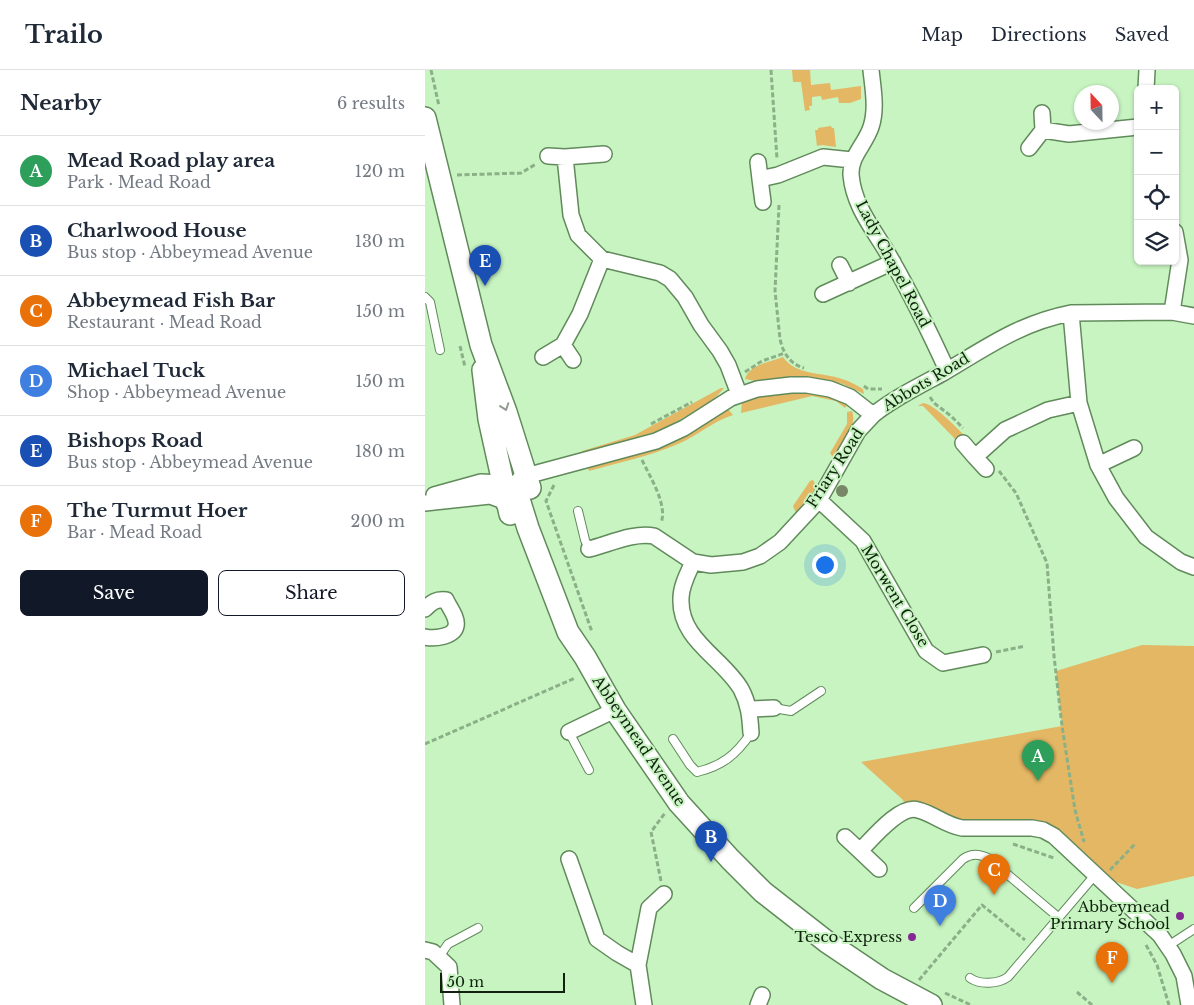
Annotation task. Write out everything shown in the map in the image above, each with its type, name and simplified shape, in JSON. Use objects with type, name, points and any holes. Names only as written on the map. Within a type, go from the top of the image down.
[{"type":"street","points":[[760,179],[778,175],[823,157],[852,160],[866,140],[872,125],[874,109],[871,70]]},
{"type":"street","points":[[1146,85],[1147,70]]},
{"type":"street","points":[[1029,148],[1043,130],[1042,113]]},
{"type":"street","name":"Abbeymead Avenue","points":[[425,118],[481,345],[507,412],[547,547],[588,664]]},
{"type":"street","points":[[1043,130],[1069,134],[1134,127]]},
{"type":"street","points":[[548,156],[565,157],[604,154]]},
{"type":"street","points":[[565,157],[571,215],[578,236],[602,259],[660,273],[670,279],[681,292],[701,325],[720,351],[739,394]]},
{"type":"street","name":"Lady Chapel Road","points":[[852,160],[851,176],[858,205],[913,299],[947,370]]},
{"type":"street","points":[[758,162],[763,202]]},
{"type":"street","points":[[1172,312],[1180,260],[1179,254]]},
{"type":"street","points":[[543,356],[563,345],[580,314],[602,259]]},
{"type":"street","points":[[823,294],[893,262]]},
{"type":"street","points":[[841,265],[849,283]]},
{"type":"street","name":"Abbots Road","points":[[526,476],[656,440],[684,428],[739,394],[775,386],[807,385],[822,387],[850,397],[873,415],[1007,334],[1046,319],[1071,313],[1172,312],[1194,316]]},
{"type":"street","points":[[1071,313],[1079,403],[1098,465],[1116,498],[1146,537],[1181,562],[1194,567]]},
{"type":"street","name":"Abbeymead Avenue","points":[[481,345],[489,419],[509,510],[524,555],[544,600],[562,633],[588,664],[615,710],[679,803],[729,859],[763,892],[827,942],[882,979],[931,1005]]},
{"type":"street","points":[[563,345],[573,360]]},
{"type":"street","points":[[975,457],[1005,430],[1048,410],[1079,403]]},
{"type":"street","name":"Friary Road","points":[[693,562],[711,565],[743,562],[760,556],[780,542],[819,500],[858,431],[873,415]]},
{"type":"street","points":[[963,443],[975,457],[991,467]]},
{"type":"street","points":[[1098,465],[1134,448]]},
{"type":"street","points":[[482,489],[493,474],[497,459]]},
{"type":"street","points":[[425,503],[526,476]]},
{"type":"street","points":[[425,498],[482,489],[501,500],[509,510]]},
{"type":"street","name":"Morwent Close","points":[[819,500],[863,541],[926,650],[943,663],[983,655]]},
{"type":"street","points":[[589,549],[637,536],[654,536],[693,562],[683,585],[681,597],[685,622],[697,641],[718,661],[740,687],[749,709],[751,734]]},
{"type":"street","points":[[425,609],[432,601],[438,599],[446,600],[456,620],[456,627],[453,632],[443,637],[425,637]]},
{"type":"street","points":[[749,709],[775,708]]},
{"type":"street","points":[[569,732],[615,710]]},
{"type":"street","points":[[860,851],[901,812],[909,809],[917,809],[943,822],[961,828],[1043,830],[1063,844],[1156,931],[1168,946],[1184,976],[1189,1005]]},
{"type":"street","points":[[845,837],[879,869]]},
{"type":"street","points":[[569,859],[597,939],[638,965]]},
{"type":"street","points":[[643,1005],[638,965],[649,908],[664,894]]},
{"type":"street","points":[[425,950],[433,952],[449,967],[452,1005]]},
{"type":"lane","points":[[425,297],[430,302],[440,350]]},
{"type":"lane","points":[[578,511],[589,549]]},
{"type":"lane","points":[[775,708],[791,711],[821,691]]},
{"type":"lane","points":[[569,732],[589,770]]},
{"type":"lane","points":[[673,739],[697,772],[711,768],[733,756],[751,734]]},
{"type":"lane","points":[[913,908],[963,858],[981,855],[988,858],[1058,917]]},
{"type":"lane","points":[[970,978],[982,983],[1004,980],[1008,977],[1095,875]]},
{"type":"lane","points":[[439,957],[449,944],[477,928]]},
{"type":"lane","points":[[1168,946],[1194,929]]},
{"type":"path","points":[[439,176],[521,173],[548,156]]},
{"type":"path","points":[[733,378],[762,361],[785,353]]},
{"type":"path","points":[[645,428],[693,402]]},
{"type":"path","points":[[641,459],[663,509],[663,520],[654,536]]},
{"type":"path","points":[[991,467],[1016,493],[1047,562],[1053,656],[1075,810]]},
{"type":"path","points":[[983,655],[1025,646]]},
{"type":"path","points":[[425,744],[588,664]]},
{"type":"path","points":[[664,894],[651,832],[666,812],[679,803]]},
{"type":"path","points":[[1110,871],[1136,843]]},
{"type":"path","points":[[919,980],[982,905],[1033,947]]},
{"type":"path","points":[[1077,992],[1092,1005]]},
{"type":"shaded area","points":[[792,70],[810,70],[811,85],[830,83],[831,90],[861,86],[861,99],[850,103],[839,103],[838,97],[822,100],[821,96],[812,97],[812,106],[809,106],[810,110],[805,111],[801,82],[793,82]]},
{"type":"shaded area","points":[[831,126],[834,128],[836,147],[817,146],[815,130]]},
{"type":"shaded area","points":[[783,357],[788,363],[810,373],[850,382],[863,389],[864,394],[843,384],[816,378],[794,377],[756,381],[745,379],[751,370],[761,364]]},
{"type":"shaded area","points":[[724,388],[716,397],[702,407],[662,430],[583,453],[582,451],[635,435]]},
{"type":"shaded area","points":[[787,392],[819,395],[848,404],[845,408],[836,401],[812,396],[741,413],[742,402],[760,396]]},
{"type":"shaded area","points":[[923,403],[933,407],[963,434],[956,440],[923,406],[918,406]]},
{"type":"shaded area","points":[[728,409],[733,415],[678,444],[645,456],[589,471],[588,468],[667,445],[690,434]]},
{"type":"shaded area","points":[[852,411],[853,423],[851,430],[834,459],[830,453],[847,424],[847,412]]},
{"type":"shaded area","points":[[813,480],[817,487],[796,513],[793,506],[810,481]]},
{"type":"shaded area","points":[[1142,645],[1194,646],[1194,876],[1137,889],[1095,875],[1054,836],[961,828],[909,809],[902,799],[861,762],[1062,726],[1056,671]]},
{"type":"place","name":"Bishops Road","points":[[485,286]]},
{"type":"place","name":"Mead Road play area","points":[[1038,781]]},
{"type":"place","name":"Charlwood House","points":[[711,862]]},
{"type":"place","name":"Abbeymead Fish Bar","points":[[994,895]]},
{"type":"place","name":"Abbeymead Primary School","points":[[1180,916]]},
{"type":"place","name":"Michael Tuck","points":[[940,926]]},
{"type":"place","name":"Tesco Express","points":[[912,937]]},
{"type":"place","name":"The Turmut Hoer","points":[[1112,983]]}]
